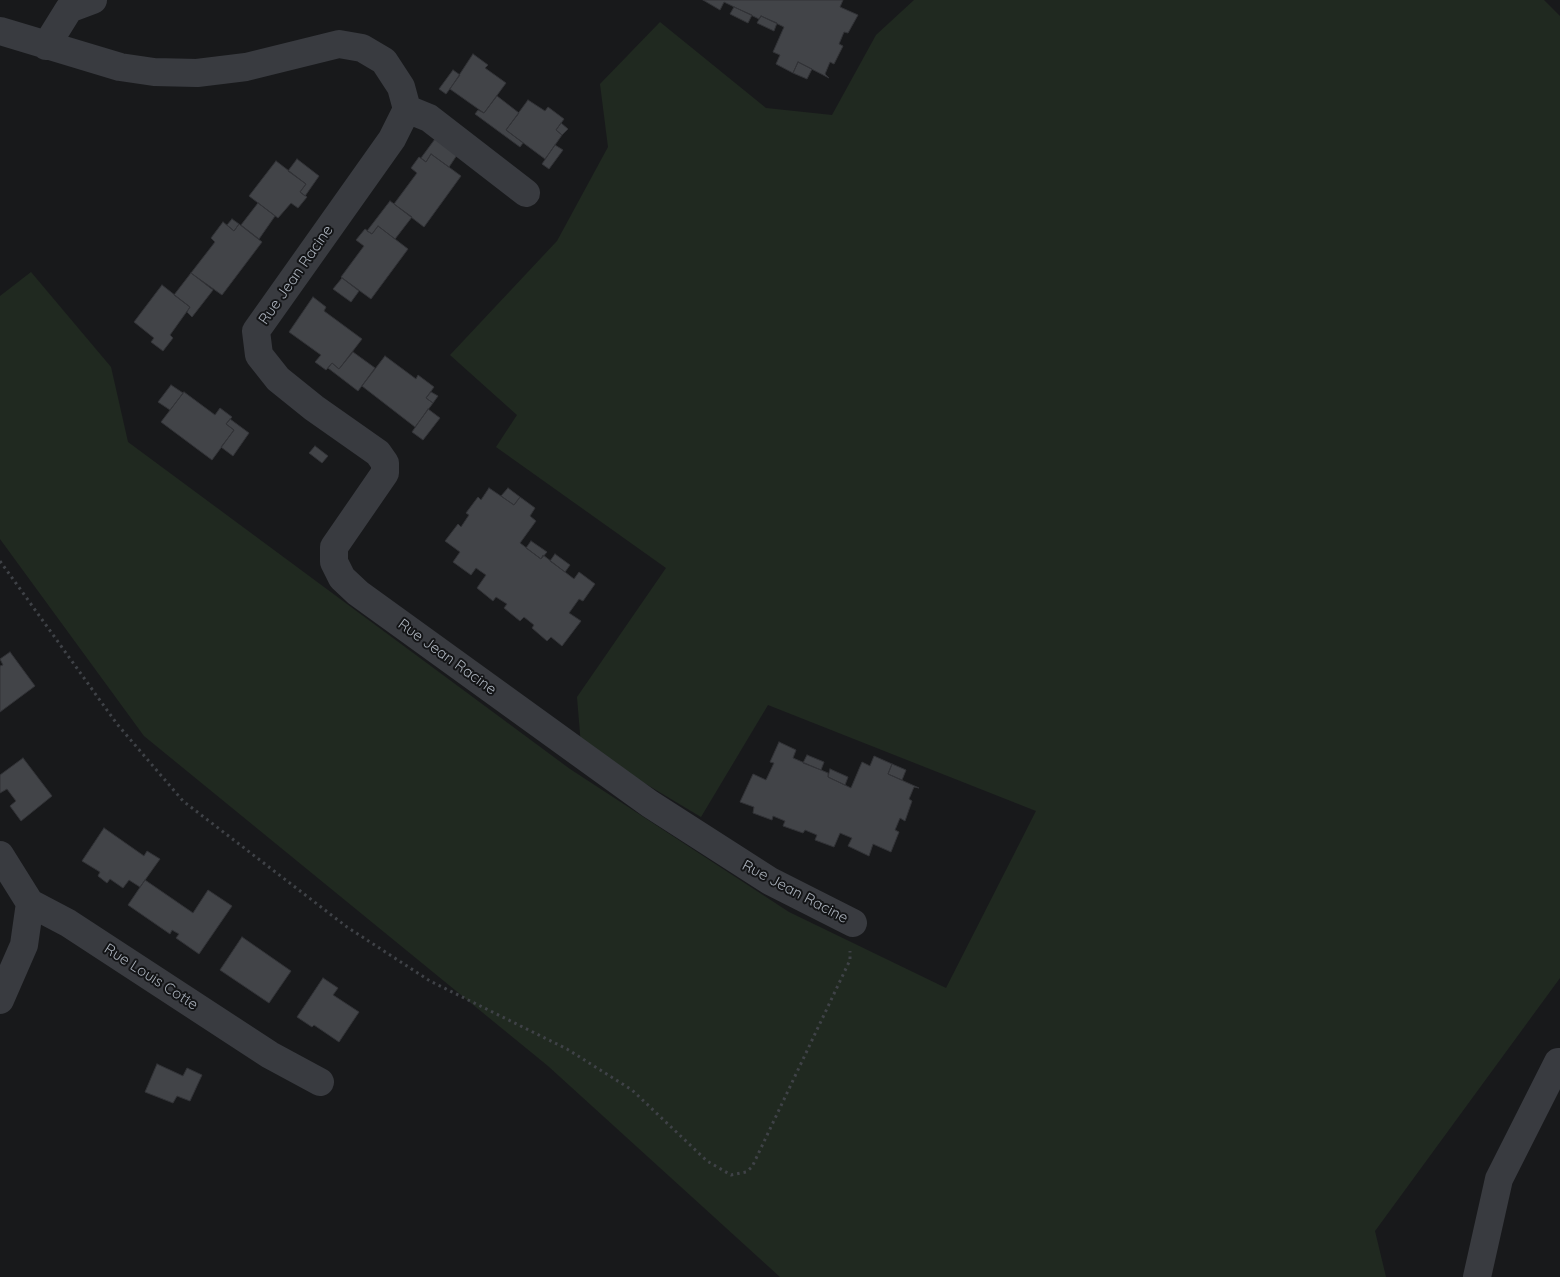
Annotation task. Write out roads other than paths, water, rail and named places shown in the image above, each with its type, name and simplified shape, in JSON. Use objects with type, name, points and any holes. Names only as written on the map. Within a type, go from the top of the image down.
[{"type":"street","points":[[46,46],[69,9],[93,0]]},
{"type":"street","points":[[0,31],[120,67],[154,72],[197,73],[246,67],[339,44],[362,48],[384,61],[401,88],[407,109],[429,118],[526,193]]},
{"type":"street","name":"Rue Jean Racine","points":[[407,109],[392,139],[256,331],[259,356],[278,379],[314,408],[378,453],[385,463],[385,473],[334,547],[334,562],[342,578],[358,593],[650,804],[770,882],[853,923]]},
{"type":"street","points":[[0,855],[30,903],[24,945],[0,1000]]},
{"type":"street","name":"Rue Louis Cotte","points":[[30,903],[68,923],[270,1055],[320,1082]]},
{"type":"street","points":[[1477,1277],[1499,1179],[1558,1062]]}]
